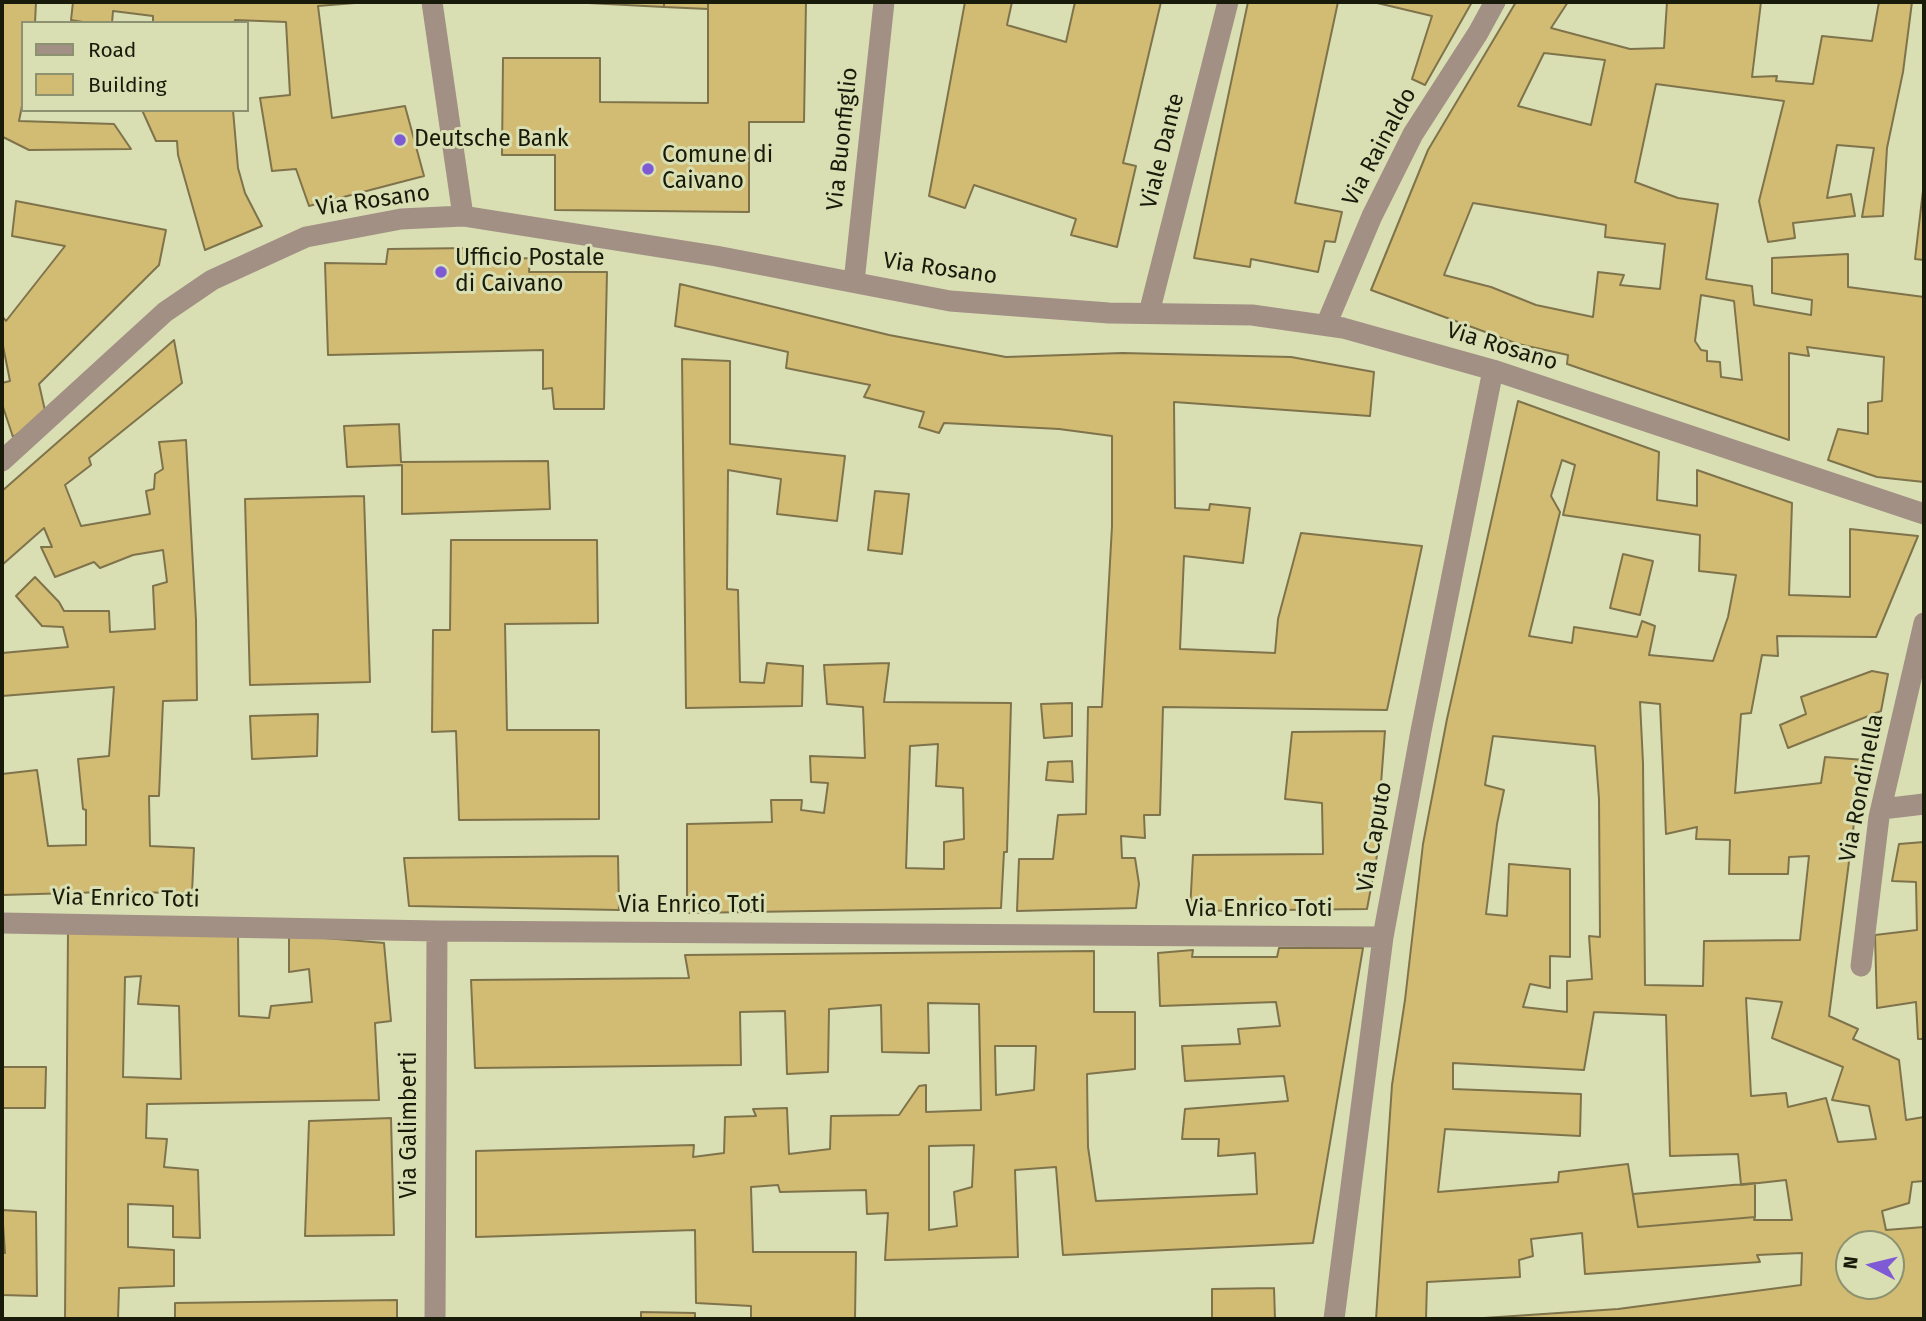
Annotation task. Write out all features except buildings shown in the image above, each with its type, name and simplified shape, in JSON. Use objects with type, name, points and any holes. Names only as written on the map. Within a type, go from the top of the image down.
[{"type":"street","points":[[432,2],[463,216]]},
{"type":"street","name":"Via Buonfiglio","points":[[853,282],[884,2]]},
{"type":"street","name":"Viale Dante","points":[[1149,313],[1228,2]]},
{"type":"street","name":"Via Rainaldo","points":[[1326,325],[1372,216],[1413,134],[1495,2]]},
{"type":"street","name":"Via Rosano","points":[[2,461],[165,312],[212,281],[306,237],[401,219],[463,216],[716,256],[950,301],[1109,313],[1252,315],[1343,328],[1493,370],[1924,514]]},
{"type":"street","name":"Via Caputo","points":[[1334,1319],[1383,937],[1493,370]]},
{"type":"street","name":"Via Rondinella","points":[[1861,966],[1879,817],[1924,623]]},
{"type":"street","points":[[1882,809],[1924,804]]},
{"type":"street","name":"Via Enrico Toti","points":[[2,923],[437,931],[1383,937]]},
{"type":"street","name":"Via Galimberti","points":[[435,1319],[437,931]]},
{"type":"place","name":"Deutsche Bank","points":[[400,140]]},
{"type":"place","name":"Comune di Caivano","points":[[648,169]]},
{"type":"place","name":"Ufficio Postale di Caivano","points":[[441,272]]}]
